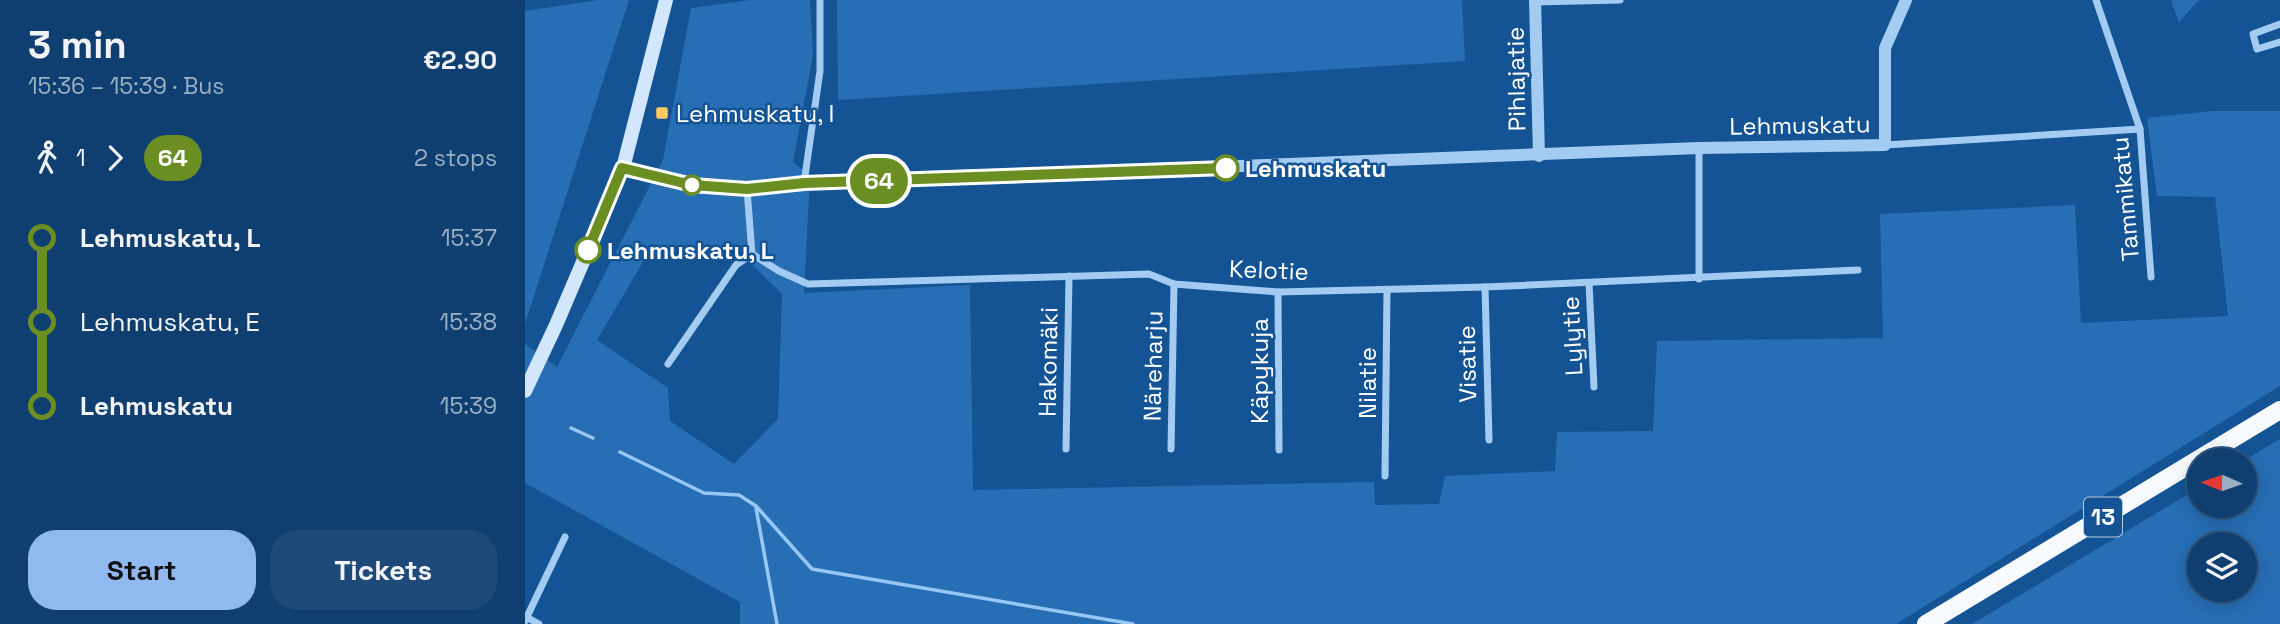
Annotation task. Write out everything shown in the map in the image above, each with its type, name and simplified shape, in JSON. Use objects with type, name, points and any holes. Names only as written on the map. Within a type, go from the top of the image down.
[{"type":"highway","name":"13","points":[[1926,624],[2280,410]]},
{"type":"main road","points":[[525,391],[556,325],[622,168],[666,0]]},
{"type":"street","points":[[804,183],[820,71],[820,0]]},
{"type":"street","points":[[1535,1],[1620,0]]},
{"type":"street","points":[[1885,145],[1885,48],[1906,0]]},
{"type":"street","name":"Tammikatu","points":[[2096,0],[2140,129],[2151,277]]},
{"type":"street","name":"Pihlajatie","points":[[1535,1],[1539,156]]},
{"type":"street","points":[[2280,24],[2253,34],[2257,48],[2280,42]]},
{"type":"street","name":"Lehmuskatu","points":[[622,168],[692,185],[747,189],[804,183],[1699,148],[1885,145],[2140,129]]},
{"type":"street","points":[[1699,148],[1699,279]]},
{"type":"street","points":[[668,364],[736,265],[752,254],[747,189]]},
{"type":"street","name":"Kelotie","points":[[752,254],[779,271],[808,284],[1149,274],[1174,284],[1277,292],[1699,279],[1858,270]]},
{"type":"street","name":"Hakomäki","points":[[1066,449],[1069,276]]},
{"type":"street","name":"Lylytie","points":[[1589,283],[1594,387]]},
{"type":"street","name":"Näreharju","points":[[1171,449],[1174,284]]},
{"type":"street","name":"Visatie","points":[[1485,287],[1489,440]]},
{"type":"street","name":"Nilatie","points":[[1385,476],[1387,290]]},
{"type":"street","name":"Käpykuja","points":[[1277,292],[1279,450]]},
{"type":"street","points":[[539,624],[526,618],[565,537]]},
{"type":"shaded area","points":[[598,0],[629,0],[525,324],[525,11]]},
{"type":"shaded area","points":[[750,0],[810,0],[813,55],[793,162],[810,176],[804,293],[970,285],[973,490],[1374,482],[1375,505],[1439,504],[1445,476],[1555,471],[1557,432],[1653,431],[1657,341],[1883,338],[1880,214],[2075,205],[2081,323],[2228,316],[2215,197],[2157,196],[2147,118],[2211,111],[2280,111],[2280,386],[1896,624],[740,624],[740,602],[525,483],[525,344],[557,367],[663,160],[691,8]],"holes":[[[652,247],[735,248],[782,294],[778,419],[734,464],[670,421],[668,388],[597,340]]]},
{"type":"shaded area","points":[[837,0],[1462,0],[1465,61],[838,100]]},
{"type":"shaded area","points":[[2171,0],[2199,0],[2179,22]]},
{"type":"shaded area","points":[[2280,439],[2280,624],[1972,624],[2187,495],[2187,518],[2257,518],[2257,453]]},
{"type":"waterway","points":[[571,428],[593,438]]},
{"type":"waterway","points":[[620,452],[704,493],[739,495],[756,506],[812,569],[1133,624]]},
{"type":"waterway","points":[[756,508],[777,624]]},
{"type":"bus line","name":"64","points":[[588,250],[622,168],[692,185],[747,189],[804,183],[1226,168]]},
{"type":"place","name":"Lehmuskatu, I","points":[[662,113]]},
{"type":"place","name":"Lehmuskatu","points":[[1226,168]]},
{"type":"place","name":"Lehmuskatu, L","points":[[588,250]]}]
